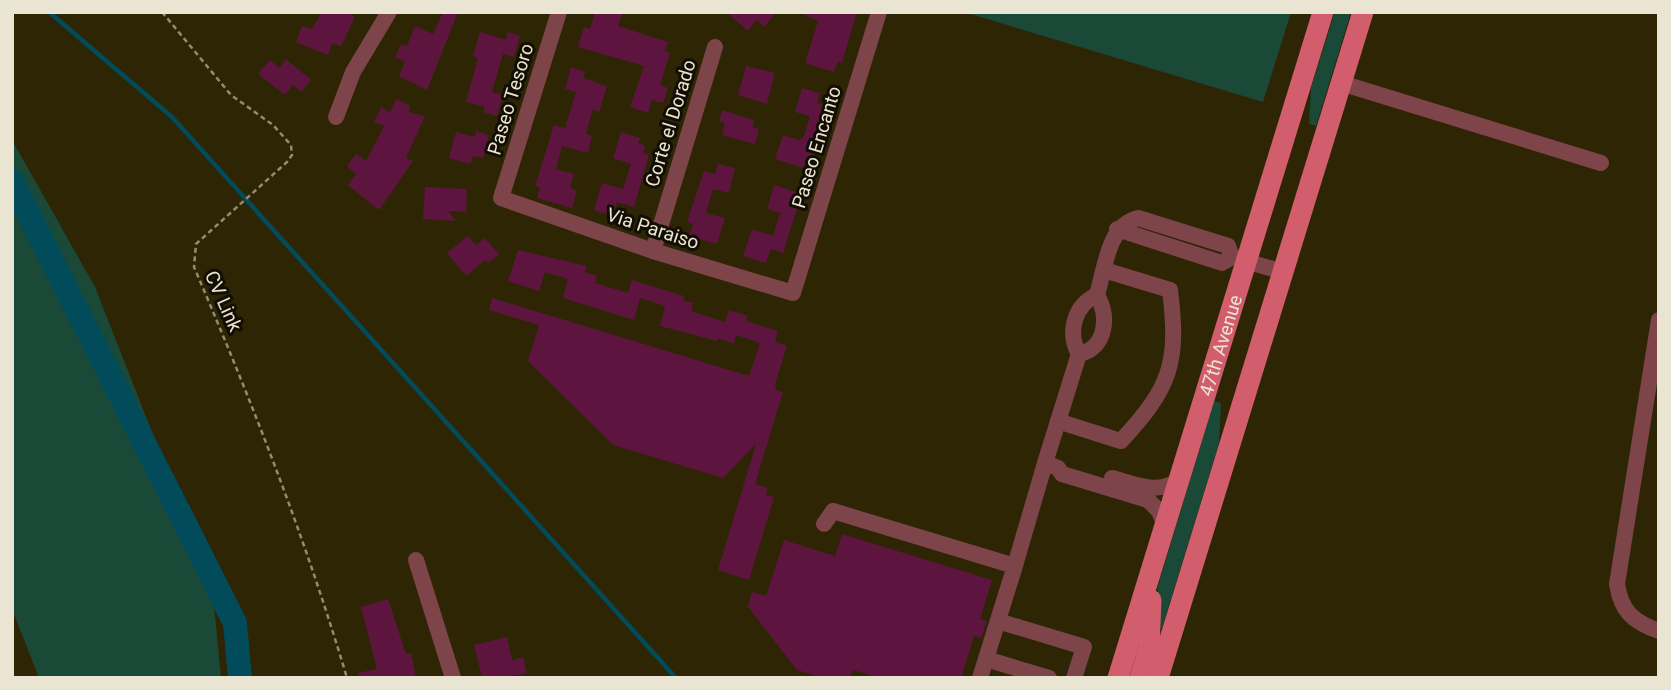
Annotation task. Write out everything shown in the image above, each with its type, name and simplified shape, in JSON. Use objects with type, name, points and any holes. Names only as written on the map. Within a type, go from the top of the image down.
[{"type":"main road","name":"47th Avenue","points":[[1118,678],[1179,480],[1239,259],[1323,12]]},
{"type":"main road","name":"47th Avenue","points":[[1158,678],[1363,12]]},
{"type":"main road","points":[[1140,678],[1149,648],[1152,569]]},
{"type":"street","points":[[336,117],[353,72],[389,12]]},
{"type":"street","name":"Paseo Tesoro","points":[[501,198],[559,12]]},
{"type":"street","name":"Paseo Encanto","points":[[793,293],[879,12]]},
{"type":"street","name":"Corte el Dorado","points":[[653,251],[716,47]]},
{"type":"street","points":[[1341,83],[1601,163]]},
{"type":"street","name":"Via Paraiso","points":[[501,198],[653,251],[793,293]]},
{"type":"street","points":[[1079,354],[1093,347],[1104,330],[1104,311],[1097,295],[1117,229],[1126,220],[1138,218],[1228,246],[1239,259],[1283,272]]},
{"type":"street","points":[[1058,421],[1121,441],[1151,408],[1170,373],[1175,333],[1170,290],[1104,270]]},
{"type":"street","points":[[980,678],[1014,569],[1051,466],[1058,421],[1079,354],[1073,340],[1075,320],[1083,304],[1097,295]]},
{"type":"street","points":[[1659,320],[1617,584],[1620,602],[1630,617],[1659,631]]},
{"type":"street","points":[[1051,466],[1064,464],[1151,489],[1166,489],[1179,480]]},
{"type":"street","points":[[1051,466],[1062,474],[1148,500],[1159,511],[1165,526]]},
{"type":"street","points":[[824,524],[833,511],[1008,564],[1014,569]]},
{"type":"street","points":[[416,560],[453,678]]},
{"type":"street","points":[[998,621],[1084,647],[1074,678]]},
{"type":"street","points":[[986,659],[1049,678]]},
{"type":"path","name":"CV Link","points":[[162,12],[231,95],[273,125],[291,145],[292,155],[285,164],[205,234],[193,251],[194,267],[261,426],[314,568],[347,678]]},
{"type":"green space","points":[[964,12],[1291,12],[1263,102]]},
{"type":"green space","points":[[1335,12],[1351,12],[1316,126],[1309,124],[1311,88]]},
{"type":"green space","points":[[12,140],[95,287],[212,585],[221,678],[39,678],[12,609]]},
{"type":"green space","points":[[1214,401],[1221,403],[1219,443],[1162,628],[1155,627],[1158,586]]},
{"type":"building","points":[[322,12],[347,12],[355,17],[341,46],[332,43],[328,55],[296,42],[302,26],[312,29]]},
{"type":"building","points":[[443,12],[458,12],[427,90],[399,76],[405,62],[395,57],[401,44],[407,46],[415,26],[433,34]]},
{"type":"building","points":[[595,12],[623,12],[618,26],[668,42],[665,51],[670,53],[660,85],[668,88],[663,103],[652,100],[648,113],[630,107],[644,66],[578,47],[584,27],[590,29]]},
{"type":"building","points":[[726,12],[776,12],[764,27],[757,20],[748,31]]},
{"type":"building","points":[[799,12],[857,12],[842,63],[838,61],[834,72],[805,63],[818,21]]},
{"type":"building","points":[[480,32],[506,40],[508,32],[520,36],[514,57],[503,54],[500,64],[492,92],[503,95],[497,116],[483,112],[485,107],[466,102],[478,58],[473,56]]},
{"type":"building","points":[[286,59],[311,80],[301,92],[293,85],[285,95],[258,74],[270,60],[279,68]]},
{"type":"building","points":[[746,66],[775,73],[767,104],[738,95]]},
{"type":"building","points":[[571,67],[585,72],[583,78],[607,86],[599,112],[593,109],[586,134],[592,136],[588,153],[562,146],[556,169],[574,174],[570,188],[577,190],[572,208],[537,198],[540,188],[535,186],[554,125],[565,128],[576,92],[565,89]]},
{"type":"building","points":[[802,88],[820,93],[817,103],[827,106],[812,159],[807,157],[803,168],[775,159],[783,135],[800,140],[804,136],[810,116],[795,112]]},
{"type":"building","points":[[396,99],[410,106],[409,112],[425,116],[406,158],[413,161],[379,210],[348,185],[356,174],[347,166],[356,154],[366,161],[384,126],[374,122],[381,107],[390,112]]},
{"type":"building","points":[[722,110],[754,120],[752,127],[759,129],[755,144],[722,135],[725,123],[719,121]]},
{"type":"building","points":[[476,131],[489,135],[483,158],[473,156],[471,164],[449,158],[456,132],[475,137]]},
{"type":"building","points":[[621,132],[640,138],[638,143],[645,146],[643,153],[649,155],[634,207],[617,202],[613,216],[594,210],[602,183],[623,189],[631,164],[613,158]]},
{"type":"building","points":[[718,164],[735,168],[729,193],[713,189],[706,213],[725,218],[717,244],[689,236],[693,224],[687,222],[704,171],[715,174]]},
{"type":"building","points":[[774,185],[796,192],[793,203],[798,205],[783,253],[771,249],[766,263],[743,256],[752,229],[773,236],[780,213],[767,209]]},
{"type":"building","points":[[425,187],[467,189],[466,212],[448,211],[456,221],[423,219]]},
{"type":"building","points":[[468,236],[476,245],[485,238],[499,254],[488,263],[485,260],[466,276],[447,253]]},
{"type":"building","points":[[518,250],[587,266],[585,272],[597,276],[595,283],[628,293],[632,280],[684,296],[683,300],[693,303],[691,311],[725,322],[729,310],[748,316],[746,321],[778,331],[775,342],[787,346],[775,384],[776,390],[783,392],[755,484],[768,488],[766,495],[774,497],[749,580],[718,570],[756,444],[723,478],[613,445],[528,361],[539,325],[489,310],[492,298],[749,376],[760,343],[736,335],[734,344],[660,326],[665,306],[640,298],[634,320],[563,298],[568,279],[545,272],[539,291],[508,281]]},
{"type":"building","points":[[842,534],[992,580],[980,619],[987,621],[981,638],[974,636],[961,678],[880,678],[853,670],[850,678],[823,678],[797,670],[748,607],[752,592],[766,596],[784,540],[835,556]]},
{"type":"building","points":[[388,599],[406,654],[411,653],[416,678],[358,678],[358,673],[377,669],[361,607]]},
{"type":"building","points":[[507,637],[512,660],[523,657],[527,674],[482,678],[474,645]]},
{"type":"waterway","points":[[49,12],[172,117],[676,678]]},
{"type":"waterway","points":[[12,181],[235,623],[240,678]]}]
